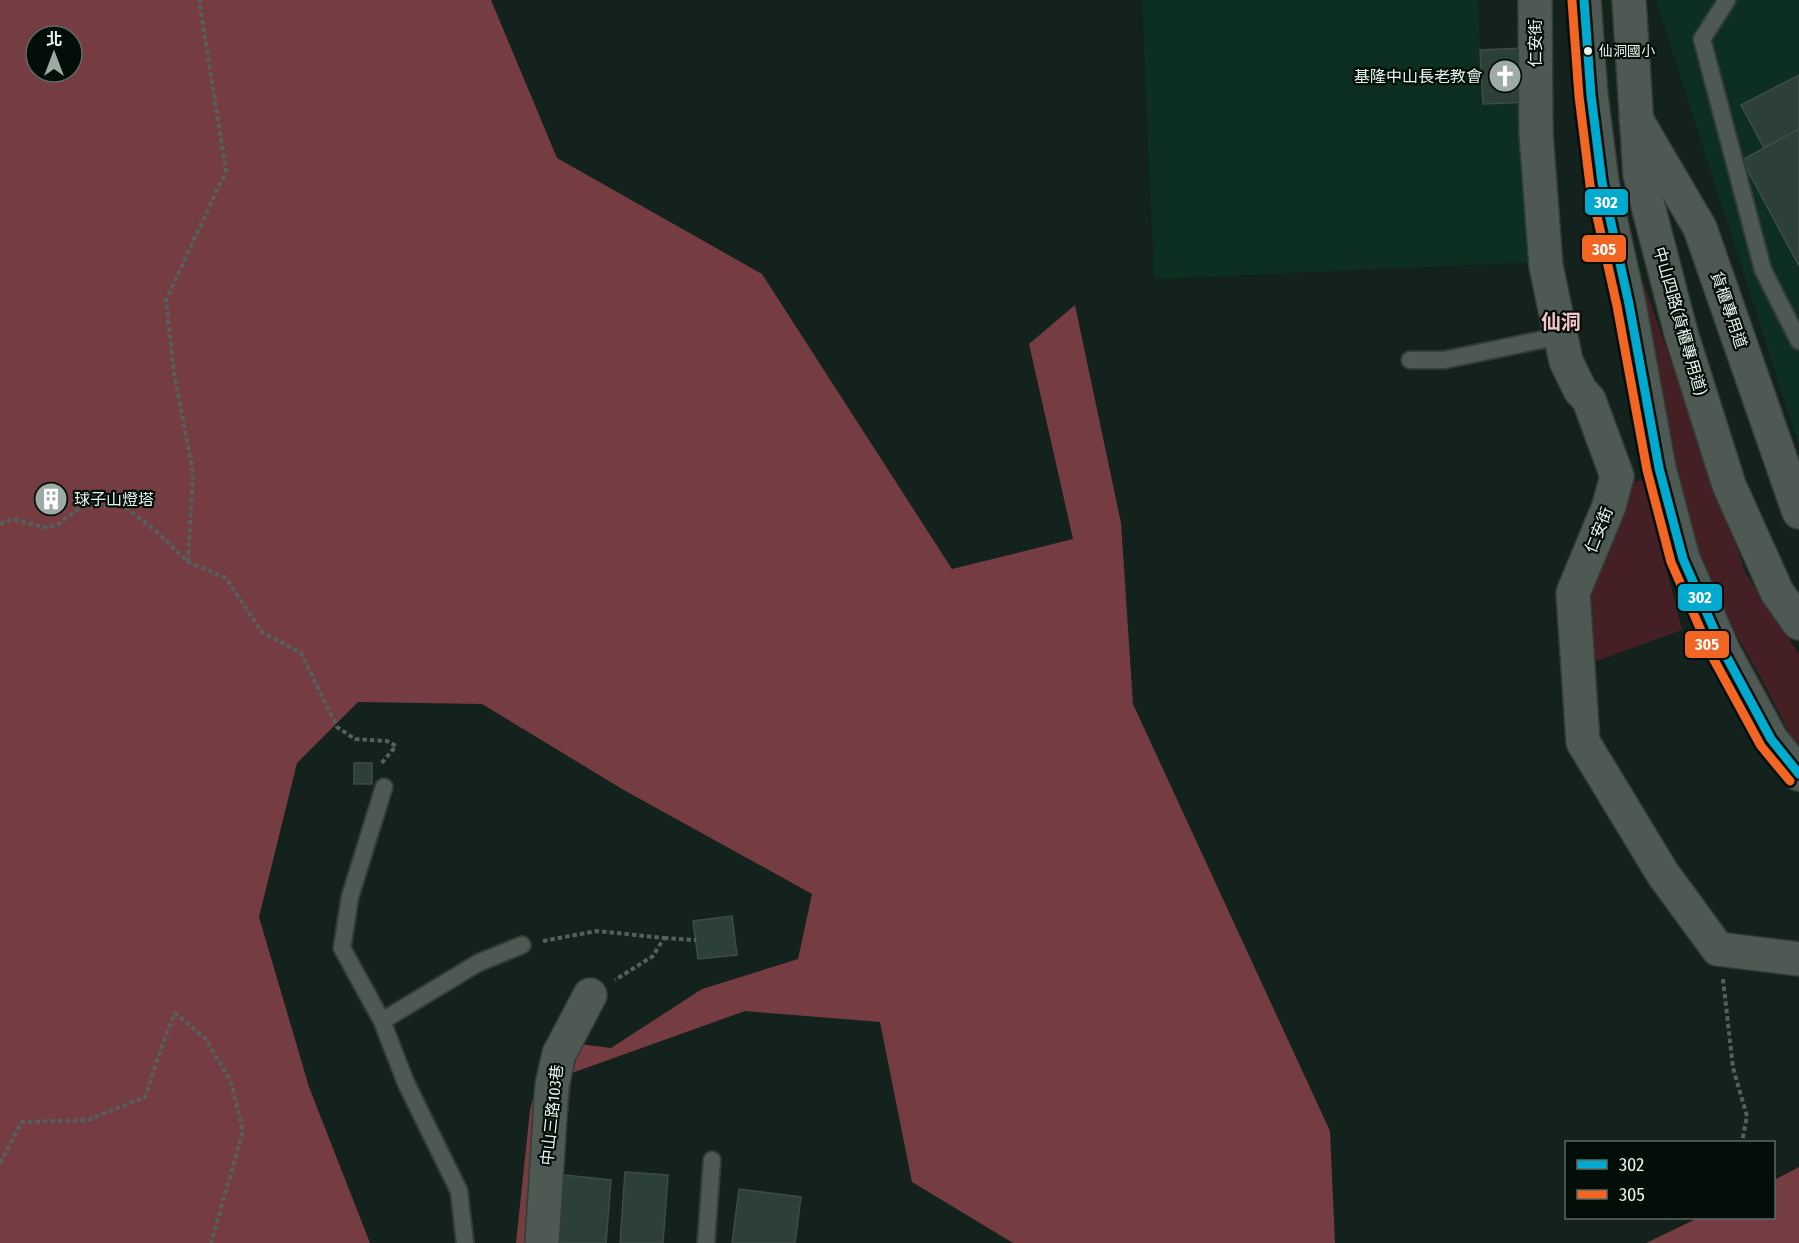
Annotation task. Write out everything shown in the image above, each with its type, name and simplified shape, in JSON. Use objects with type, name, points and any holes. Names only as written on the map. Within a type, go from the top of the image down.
[{"type":"street","name":"仁安街","points":[[1535,0],[1536,133],[1545,255],[1566,361],[1580,390],[1589,400],[1617,476],[1609,506],[1573,593],[1583,742],[1663,874],[1718,949]]},
{"type":"street","points":[[1584,0],[1602,182],[1629,304],[1659,468],[1683,560],[1729,662],[1771,739],[1799,774]]},
{"type":"street","name":"中山四路(貨櫃專用道)","points":[[1629,0],[1640,175],[1681,333],[1729,485],[1777,592],[1799,623]]},
{"type":"street","name":"貨櫃專用道","points":[[1636,119],[1700,228],[1799,512]]},
{"type":"street","points":[[1718,949],[1799,959]]},
{"type":"street","name":"中山三路103巷","points":[[542,1243],[552,1085],[559,1054],[590,995]]},
{"type":"lane","points":[[1727,0],[1702,39],[1763,270],[1799,341]]},
{"type":"lane","points":[[1410,360],[1444,360],[1560,336]]},
{"type":"lane","points":[[384,787],[350,897],[342,948],[381,1021],[406,1083],[459,1191],[465,1243]]},
{"type":"lane","points":[[381,1021],[478,963],[522,945]]},
{"type":"lane","points":[[706,1243],[712,1160]]},
{"type":"path","points":[[188,562],[193,472],[174,373],[166,300],[226,171],[199,0]]},
{"type":"path","points":[[0,524],[12,519],[48,528],[57,525],[81,507],[123,505],[188,562],[226,578],[262,632],[301,653],[337,727],[355,740],[387,741],[396,746],[377,768],[384,787]]},
{"type":"path","points":[[522,945],[597,931],[664,938],[653,956],[590,995]]},
{"type":"path","points":[[663,938],[696,940]]},
{"type":"path","points":[[1718,949],[1733,1068],[1747,1116],[1742,1141]]},
{"type":"path","points":[[0,1162],[22,1122],[88,1120],[145,1097],[175,1013],[206,1038],[231,1082],[243,1131],[212,1243]]},
{"type":"shaded area","points":[[0,0],[491,0],[557,158],[762,274],[952,569],[1073,539],[1029,344],[1075,305],[1121,523],[1133,704],[1330,1131],[1335,1243],[1013,1243],[912,1182],[880,1022],[745,1011],[572,1073],[555,1243],[516,1243],[530,1110],[548,1040],[611,1048],[702,989],[798,959],[812,894],[622,789],[482,704],[358,702],[297,763],[259,917],[309,1087],[370,1243],[0,1243]]},
{"type":"shaded area","points":[[1142,0],[1478,0],[1483,104],[1529,102],[1536,262],[1154,279]]},
{"type":"shaded area","points":[[1656,0],[1799,0],[1799,446]]},
{"type":"shaded area","points":[[1642,279],[1746,574],[1799,654],[1799,752],[1707,582],[1663,445]]},
{"type":"shaded area","points":[[1644,480],[1682,630],[1583,666],[1578,593],[1620,484]]},
{"type":"shaded area","points":[[1799,1167],[1799,1243],[1646,1243],[1696,1219],[1775,1219],[1775,1179]]},
{"type":"building","name":"基隆中山長老教會","points":[[1526,48],[1529,102],[1483,104],[1480,50]]},
{"type":"building","points":[[1799,75],[1799,129],[1764,148],[1741,105]]},
{"type":"building","points":[[1799,129],[1799,266],[1742,160]]},
{"type":"building","name":"球子山燈塔","points":[[46,487],[63,494],[56,511],[39,504]]},
{"type":"building","points":[[354,763],[372,763],[372,784],[354,784]]},
{"type":"building","points":[[732,916],[737,955],[698,959],[693,921]]},
{"type":"building","points":[[625,1172],[668,1175],[663,1243],[620,1243]]},
{"type":"building","points":[[564,1175],[611,1180],[606,1243],[558,1243]]},
{"type":"building","points":[[739,1189],[801,1197],[795,1243],[732,1243]]},
{"type":"transit line","name":"302","points":[[1584,0],[1591,95],[1602,182],[1629,304],[1659,468],[1683,559],[1724,652],[1771,739],[1799,774]]},
{"type":"transit line","name":"305","points":[[1572,1],[1579,96],[1590,185],[1617,306],[1647,470],[1671,562],[1713,658],[1761,746],[1790,781]]},
{"type":"place","name":"仙洞國小","points":[[1588,51]]},
{"type":"place","name":"基隆中山長老教會","points":[[1505,76]]},
{"type":"place","name":"球子山燈塔","points":[[51,499]]},
{"type":"district","name":"仙洞","points":[[1561,322]]}]
